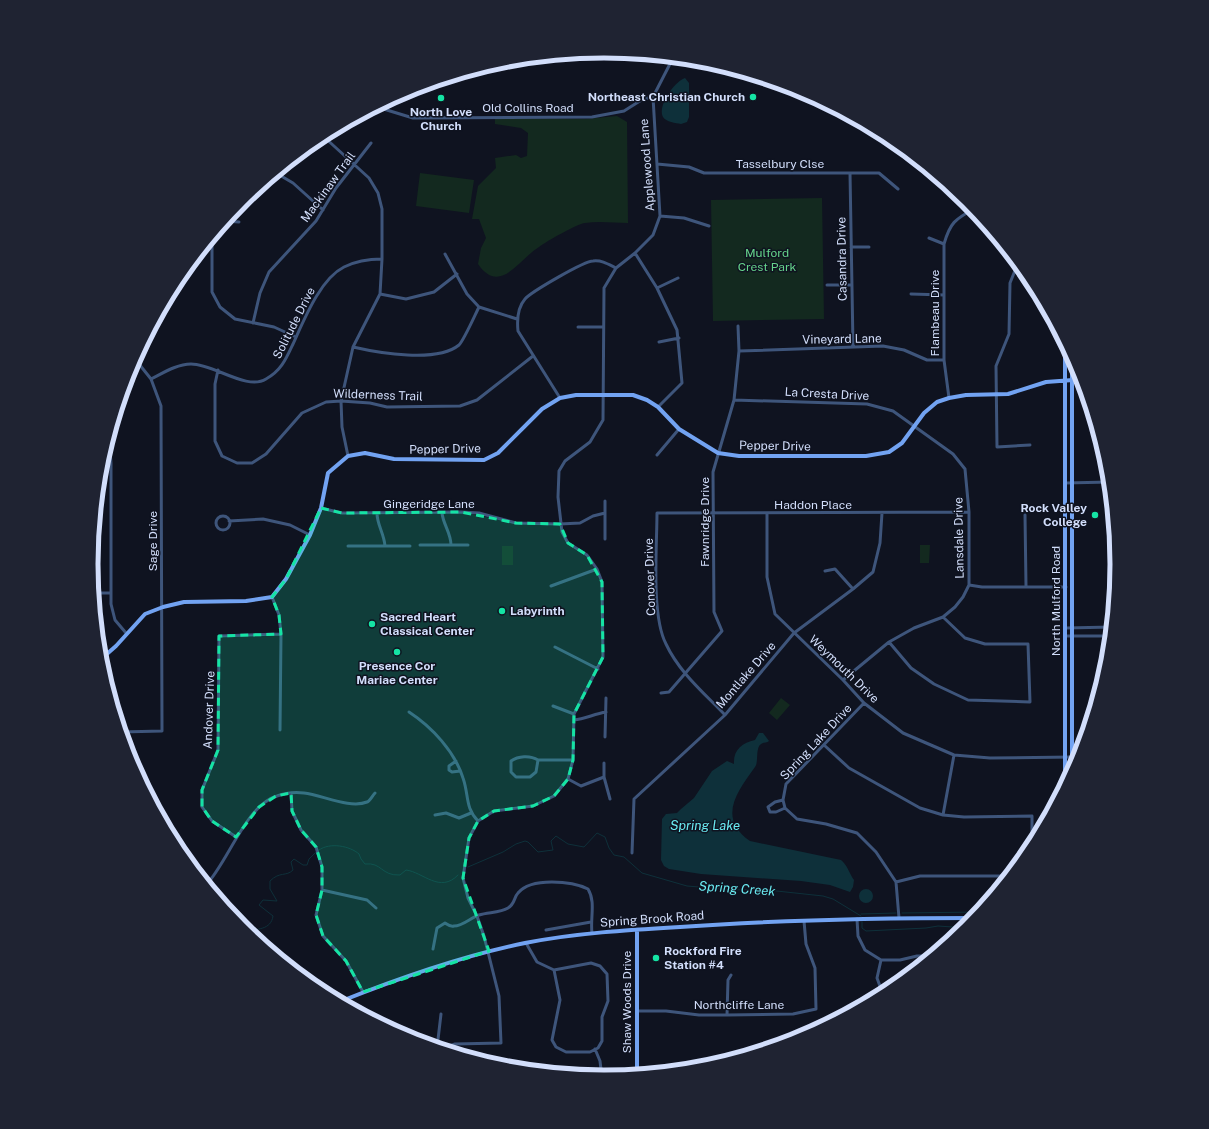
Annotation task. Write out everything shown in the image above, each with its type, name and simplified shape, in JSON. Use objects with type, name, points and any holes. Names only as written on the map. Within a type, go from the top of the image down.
[{"type":"street","points":[[653,97],[671,62]]},
{"type":"street","name":"Old Collins Road","points":[[383,109],[413,118],[592,117],[624,111],[643,99],[653,97]]},
{"type":"street","name":"Applewood Lane","points":[[478,821],[494,812],[533,806],[540,803],[554,796],[568,780],[572,760],[574,714],[603,657],[602,582],[597,569],[587,555],[568,543],[560,524],[558,497],[559,471],[565,461],[590,442],[603,420],[604,288],[616,268],[635,253],[653,235],[660,216],[653,97]]},
{"type":"street","points":[[106,654],[145,614],[163,607],[184,602],[246,601],[272,597],[286,579],[310,535],[321,508],[328,473],[348,456],[342,427],[341,401],[353,347],[380,294],[382,209],[378,193],[369,178],[327,140]]},
{"type":"street","name":"Mackinaw Trail","points":[[253,323],[260,293],[269,272],[316,221],[336,188],[371,143]]},
{"type":"street","name":"Tasselbury Clse","points":[[657,164],[689,167],[704,173],[879,173],[898,189]]},
{"type":"street","name":"Casandra Drive","points":[[850,173],[853,346]]},
{"type":"street","points":[[281,176],[293,183],[323,210]]},
{"type":"street","points":[[929,238],[944,244],[949,228],[960,216],[968,212]]},
{"type":"street","points":[[660,216],[684,218],[709,226]]},
{"type":"street","points":[[232,222],[239,222]]},
{"type":"street","name":"Flambeau Drive","points":[[944,244],[944,360],[949,398]]},
{"type":"street","points":[[212,245],[212,292],[220,308],[235,319],[274,327],[296,337]]},
{"type":"street","points":[[851,247],[869,247]]},
{"type":"street","points":[[635,253],[657,288],[679,338],[682,383],[658,407]]},
{"type":"street","points":[[445,254],[467,294],[479,307],[517,319]]},
{"type":"street","name":"Solitude Drive","points":[[151,378],[173,368],[190,364],[208,366],[249,382],[265,380],[282,367],[309,310],[327,281],[343,267],[365,259],[382,259]]},
{"type":"street","points":[[560,398],[518,332],[517,319],[525,299],[580,264],[592,261],[604,261],[616,268]]},
{"type":"street","points":[[1015,269],[1011,278],[1010,329],[1007,341],[996,366],[997,447],[1030,445]]},
{"type":"street","points":[[380,294],[406,299],[434,292],[457,274]]},
{"type":"street","points":[[657,288],[678,278]]},
{"type":"street","points":[[827,285],[852,285]]},
{"type":"street","points":[[911,294],[944,295]]},
{"type":"street","points":[[353,347],[380,353],[439,355],[459,344],[479,307]]},
{"type":"street","name":"Fawnridge Drive","points":[[661,693],[669,692],[686,675],[722,631],[714,612],[713,472],[734,400],[739,351],[738,326]]},
{"type":"street","points":[[578,327],[603,327]]},
{"type":"street","points":[[660,342],[679,338]]},
{"type":"street","name":"Vineyard Lane","points":[[739,351],[883,346],[904,350],[926,360],[944,360]]},
{"type":"street","name":"North Mulford Road","points":[[1065,354],[1065,775]]},
{"type":"street","name":"Wilderness Trail","points":[[218,370],[215,384],[215,441],[222,456],[237,463],[252,463],[266,454],[302,413],[326,402],[341,401],[370,403],[387,407],[460,406],[477,400],[533,356]]},
{"type":"street","name":"Sage Drive","points":[[127,732],[162,731],[163,607],[161,406],[151,378],[140,365]]},
{"type":"street","name":"North Mulford Road","points":[[1072,371],[1072,757]]},
{"type":"street","name":"Pepper Drive","points":[[348,456],[365,453],[394,459],[484,460],[498,452],[542,409],[560,398],[576,395],[633,395],[647,400],[658,407],[679,429],[718,453],[739,456],[866,456],[889,452],[902,443],[914,425],[931,407],[949,398],[959,396],[1013,394],[1046,382],[1072,380]]},
{"type":"street","name":"La Cresta Drive","points":[[734,400],[867,404],[893,411],[914,425]]},
{"type":"street","name":"Lansdale Drive","points":[[843,680],[889,642],[914,628],[943,617],[955,607],[968,585],[969,512],[965,469],[953,454],[914,425]]},
{"type":"street","points":[[657,455],[679,429]]},
{"type":"street","points":[[111,453],[112,464],[111,593],[113,615],[126,633]]},
{"type":"street","points":[[1066,483],[1104,482]]},
{"type":"street","points":[[605,501],[605,539]]},
{"type":"street","name":"Gingeridge Lane","points":[[321,508],[342,512],[479,513],[516,523],[560,524],[580,523],[593,516],[605,513]]},
{"type":"street","name":"Haddon Place","points":[[657,513],[767,514],[969,512]]},
{"type":"street","points":[[377,513],[377,523],[382,532],[385,546]]},
{"type":"street","points":[[442,513],[443,522],[451,536],[451,545]]},
{"type":"street","name":"Conover Drive","points":[[657,513],[657,610],[665,644],[686,675],[725,715]]},
{"type":"street","name":"Montlake Drive","points":[[632,853],[634,799],[725,715],[794,633],[853,589],[873,572],[880,543],[882,513]]},
{"type":"street","name":"Weymouth Drive","points":[[767,514],[767,577],[775,614],[843,680],[864,703],[903,732],[954,755],[990,758],[1072,757]]},
{"type":"street","points":[[230,521],[226,530],[221,530],[216,525],[216,521],[221,516],[225,516],[230,521],[263,519],[290,525],[310,535]]},
{"type":"street","points":[[1025,516],[1026,586]]},
{"type":"street","points":[[420,545],[468,545]]},
{"type":"street","points":[[348,546],[410,546]]},
{"type":"street","points":[[551,586],[597,569]]},
{"type":"street","points":[[825,571],[835,570],[853,589]]},
{"type":"street","points":[[968,585],[982,587],[1066,587]]},
{"type":"street","points":[[99,593],[111,593]]},
{"type":"street","points":[[272,597],[280,615],[280,730]]},
{"type":"street","points":[[889,642],[911,668],[934,684],[968,700],[1030,702],[1028,644],[985,644],[965,638],[943,617]]},
{"type":"street","points":[[1066,628],[1107,627]]},
{"type":"street","name":"Andover Drive","points":[[236,837],[212,821],[202,806],[202,790],[218,750],[219,636],[281,634]]},
{"type":"street","points":[[1066,636],[1106,636]]},
{"type":"street","points":[[555,647],[598,669]]},
{"type":"street","points":[[605,737],[606,698]]},
{"type":"street","name":"Spring Lake Drive","points":[[785,808],[783,800],[786,784],[864,703]]},
{"type":"street","points":[[554,706],[574,714]]},
{"type":"street","points":[[408,712],[429,727],[456,761],[471,813],[478,821],[469,838],[463,878],[468,898],[477,916],[489,951],[499,996],[501,1043],[455,1044],[448,1046]]},
{"type":"street","points":[[574,720],[585,719],[595,714],[606,712]]},
{"type":"street","points":[[824,745],[849,768],[866,779],[920,808],[943,815],[964,817],[1032,816],[1032,836]]},
{"type":"street","points":[[943,815],[954,755]]},
{"type":"street","points":[[538,760],[534,775],[520,778],[512,775],[510,766],[515,759],[530,757],[538,760],[572,760]]},
{"type":"street","points":[[456,761],[449,766],[450,770],[452,772],[460,771]]},
{"type":"street","points":[[604,763],[604,777],[610,799]]},
{"type":"street","points":[[568,780],[581,786],[604,777]]},
{"type":"street","points":[[291,793],[292,811],[301,830],[316,849],[322,867],[322,890],[316,915],[323,936],[346,961],[363,992]]},
{"type":"street","points":[[210,881],[215,876],[236,837],[259,807],[276,796],[291,793],[303,793],[355,805],[368,802],[375,794]]},
{"type":"street","points":[[783,800],[768,806],[770,812],[776,812],[785,808],[797,819],[826,824],[857,833],[876,852],[896,882],[899,918]]},
{"type":"street","points":[[435,815],[446,813],[458,818],[471,813]]},
{"type":"street","points":[[896,882],[920,876],[1003,876]]},
{"type":"street","points":[[433,949],[437,928],[445,923],[451,926],[458,926],[477,916],[509,908],[515,901],[518,893],[526,887],[547,882],[564,882],[580,885],[588,889],[593,902],[591,922],[592,933]]},
{"type":"street","points":[[322,890],[367,900],[376,908]]},
{"type":"street","name":"Spring Brook Road","points":[[345,999],[427,970],[489,951],[526,943],[592,933],[734,923],[899,918],[967,918]]},
{"type":"street","points":[[857,919],[858,936],[865,950],[881,960],[900,960],[917,956],[925,956]]},
{"type":"street","name":"Northcliffe Lane","points":[[637,1011],[666,1011],[699,1015],[727,1015],[793,1014],[816,1009],[814,968],[806,944],[804,921]]},
{"type":"street","points":[[546,930],[591,922]]},
{"type":"street","name":"Shaw Woods Drive","points":[[636,930],[637,1070]]},
{"type":"street","points":[[526,943],[537,962],[554,970],[591,963],[600,966],[607,974],[608,1001],[602,1017],[602,1041],[598,1048],[590,1052],[566,1052],[556,1047],[552,1040],[560,1000],[554,970]]},
{"type":"street","points":[[881,960],[877,978],[881,989]]},
{"type":"street","points":[[727,1015],[728,980],[731,975]]},
{"type":"street","points":[[439,1043],[441,1014]]},
{"type":"street","points":[[595,1049],[600,1061],[601,1071]]},
{"type":"highlighted area","points":[[321,508],[342,513],[461,512],[516,523],[560,524],[568,543],[587,555],[602,582],[603,657],[574,714],[573,760],[568,779],[554,796],[533,806],[494,811],[478,821],[469,838],[463,878],[489,951],[363,992],[346,961],[323,936],[316,915],[322,890],[322,867],[316,847],[301,830],[292,811],[291,793],[276,796],[259,807],[236,837],[212,821],[202,807],[202,790],[218,750],[219,636],[281,634],[279,615],[272,597],[286,579]]},
{"type":"green space","points":[[617,116],[627,122],[628,223],[596,222],[581,224],[543,244],[517,266],[502,276],[494,277],[486,273],[478,264],[481,248],[486,238],[479,219],[472,219],[478,186],[496,168],[495,158],[516,155],[521,158],[527,156],[528,133],[521,128],[495,124],[495,119],[586,119]]},
{"type":"green space","points":[[420,173],[474,180],[469,213],[416,206]]},
{"type":"green space","name":"Mulford Crest Park","points":[[822,198],[824,319],[713,321],[711,200]]},
{"type":"green space","points":[[920,545],[930,545],[929,563],[920,563]]},
{"type":"green space","points":[[502,546],[513,546],[513,565],[502,565]]},
{"type":"green space","points":[[781,698],[790,705],[777,720],[769,713]]},
{"type":"green space","points":[[691,1061],[698,1062],[678,1066]]},
{"type":"water","points":[[685,78],[689,83],[689,117],[687,122],[681,124],[671,122],[663,117],[662,107],[668,94],[676,84]]},
{"type":"water","name":"Spring Lake","points":[[759,733],[763,733],[769,741],[762,743],[759,746],[756,765],[737,795],[733,805],[732,814],[734,823],[740,832],[750,841],[841,860],[854,880],[853,887],[850,892],[830,885],[801,881],[701,874],[669,869],[664,866],[661,860],[662,819],[666,814],[677,813],[694,798],[712,771],[727,761],[734,764],[735,755],[739,748],[746,743],[755,740]]},
{"type":"water","points":[[863,889],[869,889],[873,893],[873,899],[869,903],[863,903],[859,899],[859,893]]},
{"type":"waterway","name":"Spring Creek","points":[[468,867],[525,841],[538,852],[553,850],[551,841],[556,836],[568,844],[584,847],[597,833],[605,837],[609,848],[614,855],[624,857],[642,873],[687,886],[735,890],[758,889],[823,896],[833,899],[861,916]]},
{"type":"waterway","name":"Spring Creek","points":[[319,850],[329,846],[345,847],[359,854],[365,864],[375,865],[394,875],[400,875],[406,870],[432,880],[445,883],[458,875]]},
{"type":"waterway","name":"Spring Creek","points":[[254,930],[263,928],[272,921],[273,916],[259,905],[263,900],[277,901],[270,889],[270,881],[277,876],[293,870],[291,862],[294,859],[303,865],[307,865],[309,859],[316,852]]},
{"type":"waterway","name":"Spring Creek","points":[[902,913],[973,912]]},
{"type":"waterway","name":"Spring Creek","points":[[861,914],[896,913]]},
{"type":"waterway","name":"Spring Creek","points":[[862,922],[862,928],[866,931],[938,926],[958,927]]},
{"type":"place","name":"Northeast Christian Church","points":[[753,97]]},
{"type":"place","name":"North Love Church","points":[[441,98]]},
{"type":"place","name":"Rock Valley College","points":[[1095,515]]},
{"type":"place","name":"Labyrinth","points":[[502,611]]},
{"type":"place","name":"Sacred Heart Classical Center","points":[[372,624]]},
{"type":"place","name":"Presence Cor Mariae Center","points":[[397,652]]},
{"type":"place","name":"Rockford Fire Station #4","points":[[656,958]]}]
